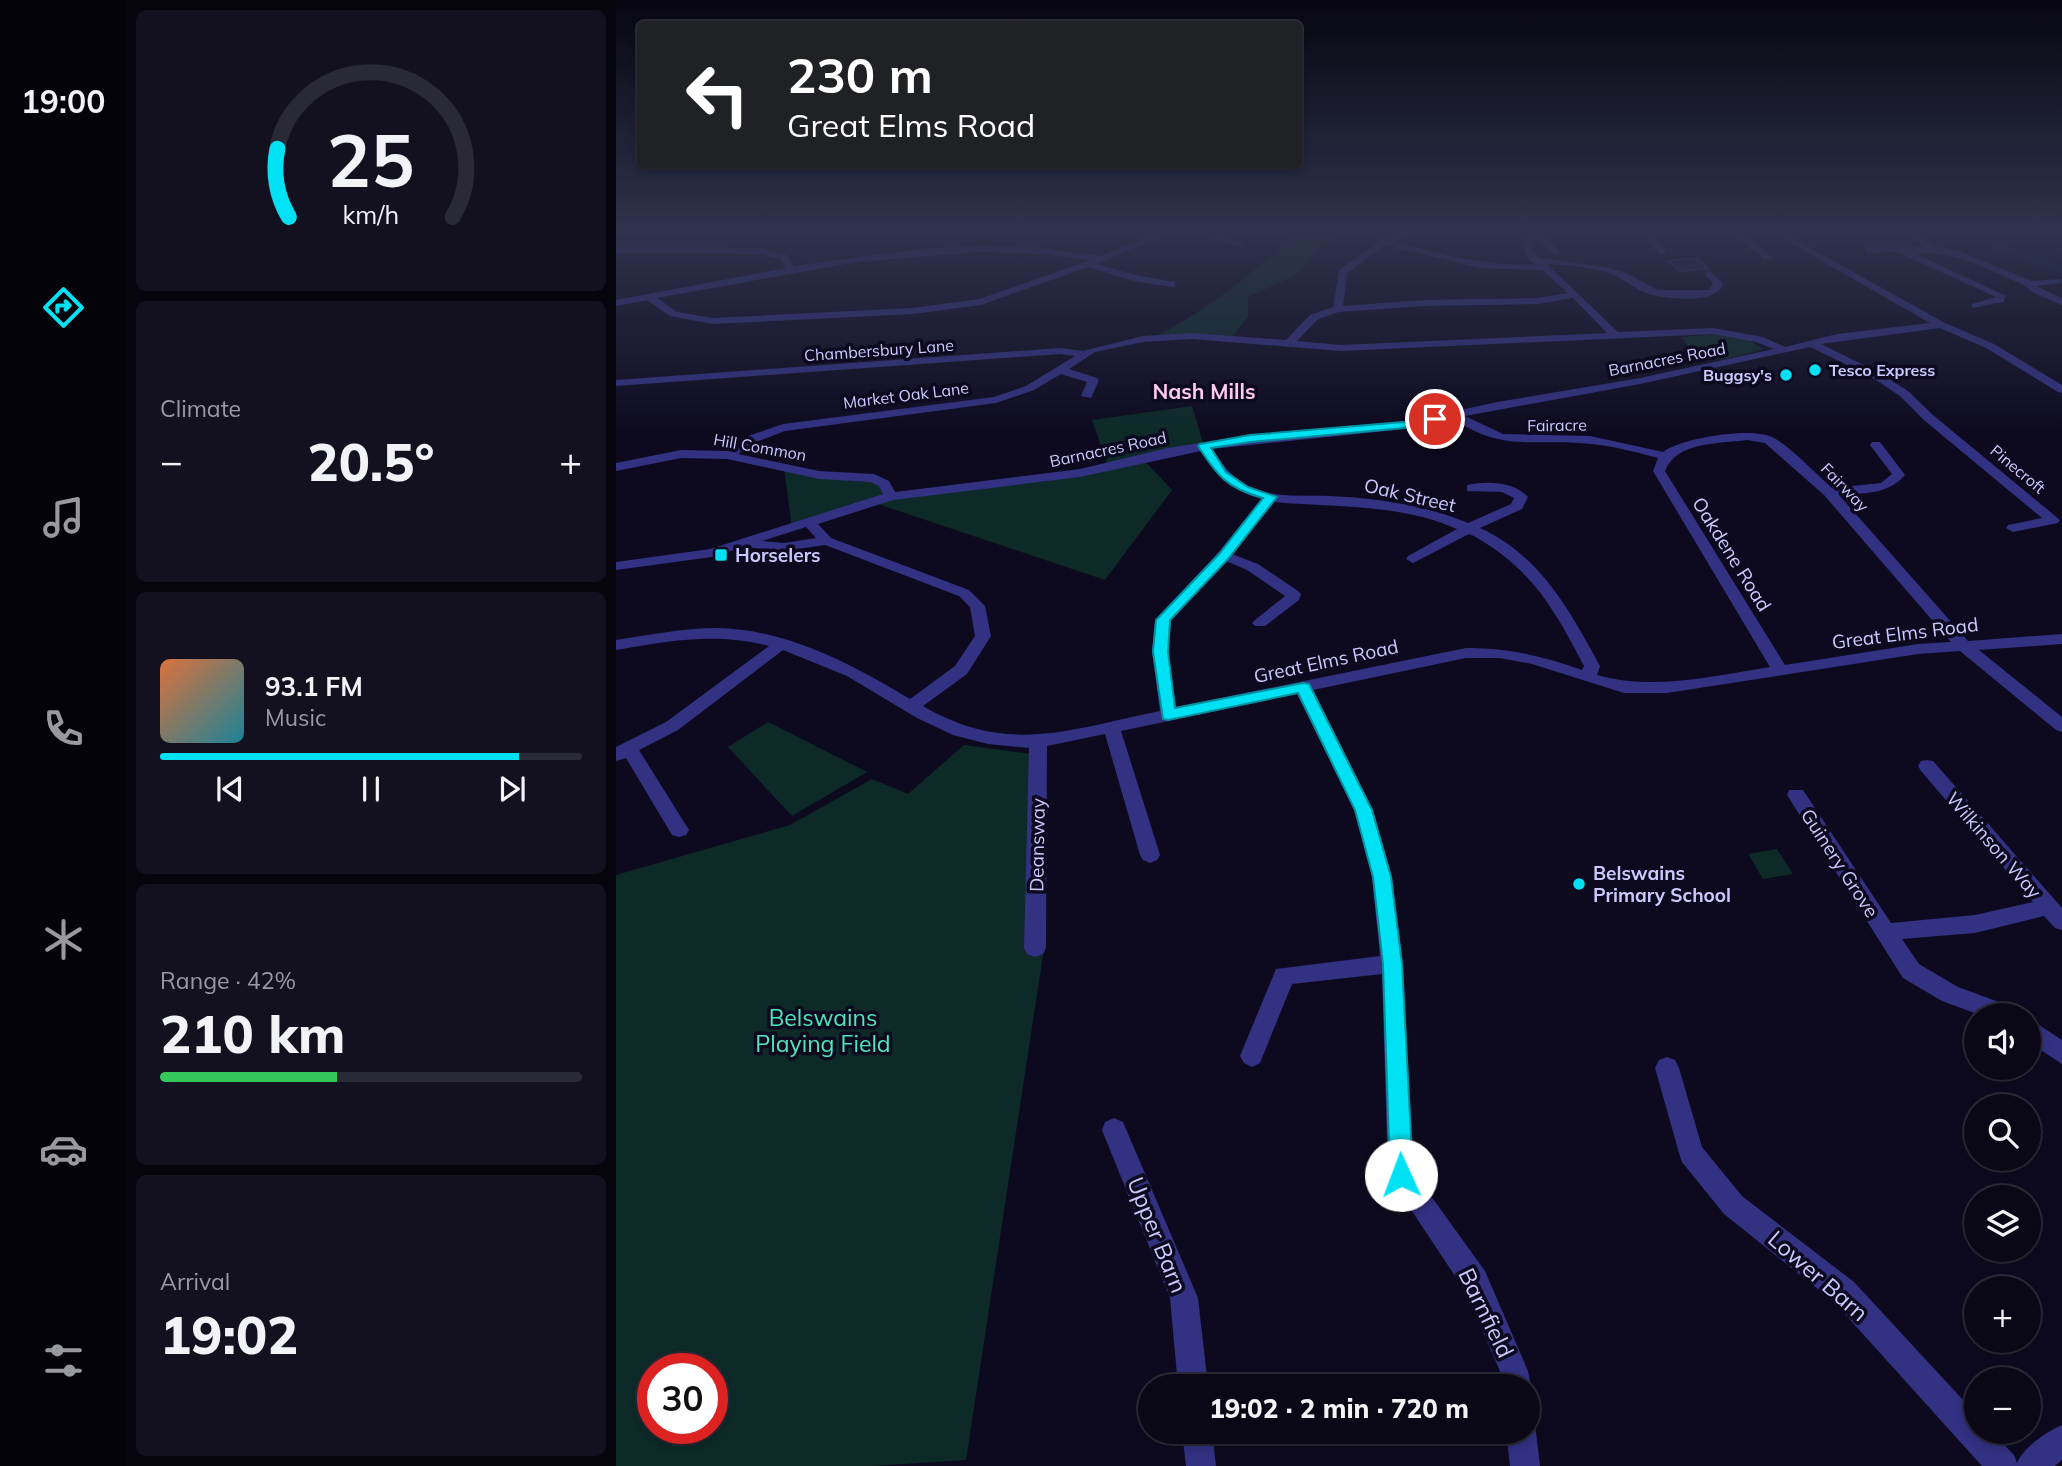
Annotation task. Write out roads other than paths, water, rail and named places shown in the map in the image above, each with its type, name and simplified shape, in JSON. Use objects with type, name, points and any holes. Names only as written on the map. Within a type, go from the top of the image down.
[{"type":"street","points":[[616,303],[641,298]]},
{"type":"street","points":[[651,298],[674,314],[713,321],[913,311],[992,298]]},
{"type":"street","points":[[1338,309],[1339,298]]},
{"type":"street","points":[[1288,345],[1314,317],[1338,309],[1553,298]]},
{"type":"street","points":[[1577,298],[1616,336]]},
{"type":"street","points":[[1893,298],[1941,325],[1990,346],[2062,390]]},
{"type":"street","points":[[1976,306],[2000,298]]},
{"type":"street","name":"Barnacres Road","points":[[616,566],[668,561],[741,545],[891,496],[1080,473],[1204,446],[1250,439],[1415,424],[1496,405],[1640,382],[1836,337],[1941,325]]},
{"type":"street","name":"Chambersbury Lane","points":[[616,383],[1060,351],[1084,354],[1124,342],[1182,336],[1358,348],[1421,342],[1713,331],[1759,339],[1782,349]]},
{"type":"street","name":"Pinecroft","points":[[1810,343],[1876,376],[1913,399],[1929,418],[2053,520],[2013,528]]},
{"type":"street","name":"Market Oak Lane","points":[[727,455],[752,439],[783,428],[996,400],[1030,388],[1084,354]]},
{"type":"street","points":[[1061,370],[1093,380],[1087,396]]},
{"type":"street","name":"Fairacre","points":[[1455,415],[1478,431],[1500,438],[1520,441],[1576,439],[1612,442],[1665,456]]},
{"type":"street","name":"Fairway","points":[[1665,456],[1678,447],[1747,436],[1769,440],[1829,492],[1963,645],[2062,726]]},
{"type":"street","points":[[1829,492],[1885,487],[1899,475],[1876,445]]},
{"type":"street","name":"Oak Street","points":[[1204,446],[1222,474],[1244,489],[1271,497],[1357,501],[1392,506],[1432,516],[1468,529],[1519,559],[1547,588],[1592,666],[1588,678]]},
{"type":"street","name":"Hill Common","points":[[616,467],[681,454],[727,455],[819,475],[874,478],[884,484],[891,496]]},
{"type":"street","name":"Oakdene Road","points":[[1665,456],[1659,471],[1781,672]]},
{"type":"street","points":[[1413,559],[1517,506],[1521,496],[1514,490],[1502,487],[1472,488]]},
{"type":"street","points":[[1168,715],[1160,652],[1163,620],[1223,556],[1271,497]]},
{"type":"street","points":[[809,522],[826,541],[964,593],[977,606],[983,636],[976,648],[961,670],[912,706]]},
{"type":"street","points":[[741,545],[784,547],[826,541]]},
{"type":"street","points":[[1223,556],[1256,567],[1270,582],[1293,594],[1291,600],[1260,623]]},
{"type":"street","name":"Great Elms Road","points":[[616,645],[680,635],[715,633],[748,636],[781,644],[860,677],[958,730],[1004,741],[1038,742],[1466,653],[1500,653],[1535,659],[1624,688],[1667,688],[1918,649],[2062,639]]},
{"type":"street","points":[[679,830],[623,753],[672,726],[781,644]]},
{"type":"street","name":"Barnfield","points":[[1303,688],[1364,810],[1382,877],[1392,964],[1401,1175],[1475,1281],[1514,1374]]},
{"type":"street","points":[[1111,726],[1150,855]]},
{"type":"street","name":"Deansway","points":[[1035,948],[1038,742]]},
{"type":"street","name":"Wilkinson Way","points":[[1927,766],[2055,915]]},
{"type":"street","name":"Guinery Grove","points":[[1796,795],[1911,971],[1950,994],[1974,1003]]},
{"type":"street","name":"Guinery Grove","points":[[1885,932],[2055,915]]},
{"type":"street","points":[[1252,1056],[1284,976],[1392,964]]},
{"type":"street","points":[[2041,1038],[2062,1054]]},
{"type":"street","name":"Lower Barn","points":[[1667,1068],[1690,1153],[1733,1205],[1844,1292],[2003,1466]]},
{"type":"street","name":"Upper Barn","points":[[1114,1129],[1184,1298],[1192,1374]]},
{"type":"street","points":[[2031,1466],[2062,1440]]},
{"type":"street","points":[[1198,1444],[1201,1466]]},
{"type":"street","points":[[1522,1444],[1525,1466]]},
{"type":"place","name":"Tesco Express","points":[[1815,370]]},
{"type":"place","name":"Buggsy's","points":[[1786,375]]},
{"type":"place","name":"Horselers","points":[[721,555]]},
{"type":"place","name":"Belswains Primary School","points":[[1579,884]]},
{"type":"district","name":"Nash Mills","points":[[1204,392]]},
{"type":"park label","name":"Belswains Playing Field","points":[[823,1031]]}]
